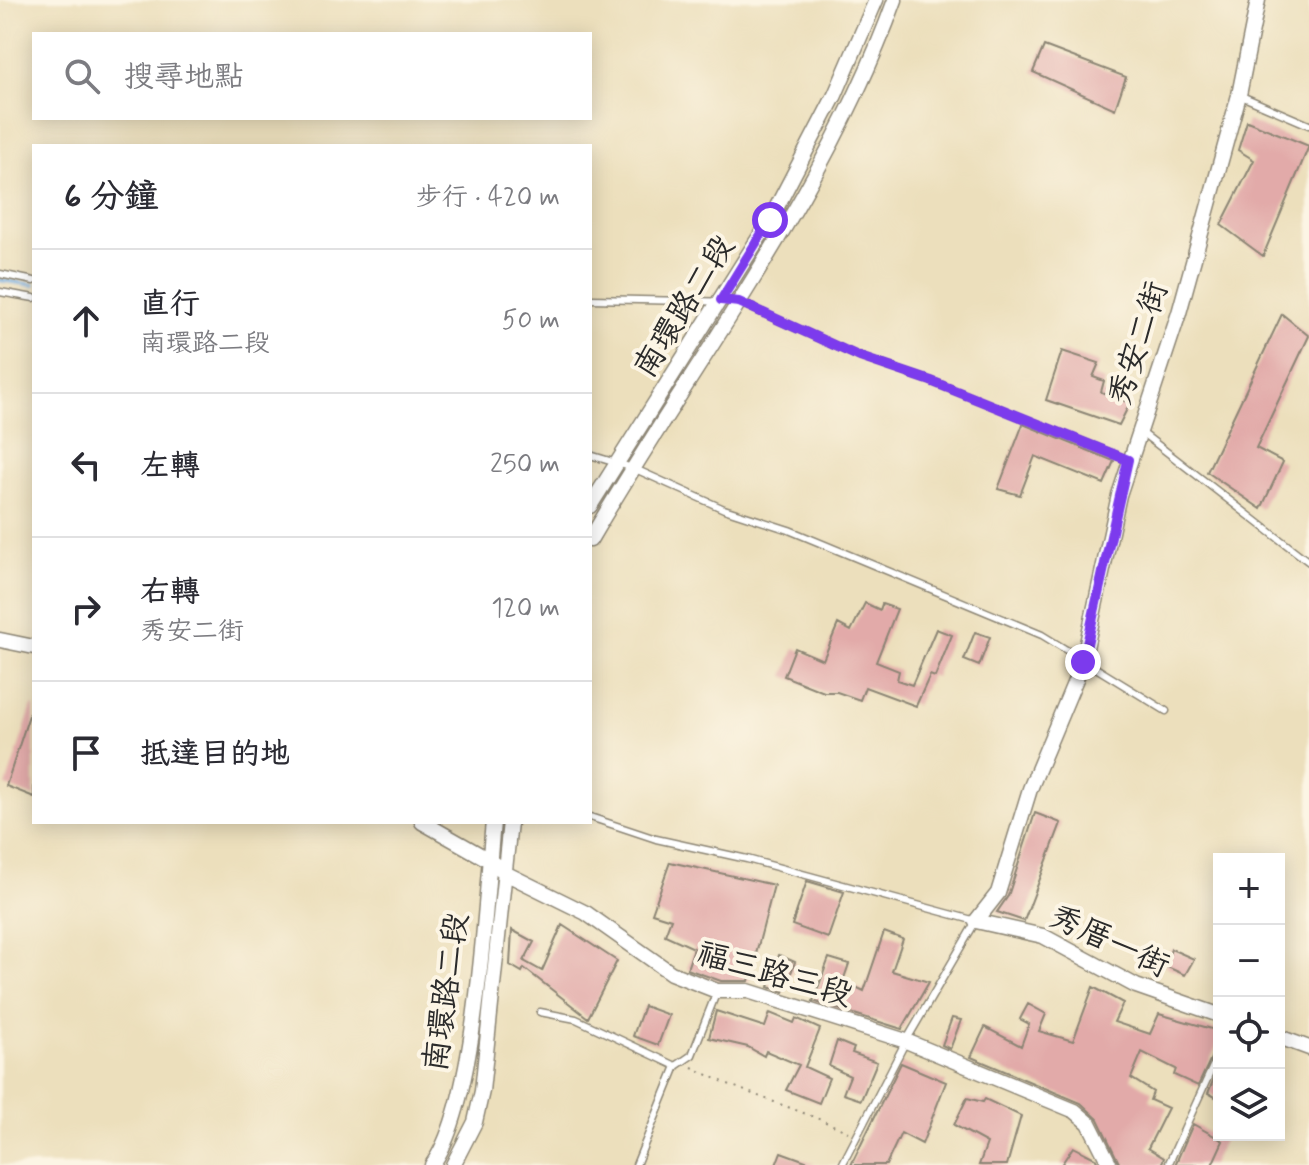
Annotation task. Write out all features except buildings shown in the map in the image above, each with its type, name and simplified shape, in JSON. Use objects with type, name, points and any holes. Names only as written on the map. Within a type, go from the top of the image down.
[{"type":"street","name":"南環路二段","points":[[592,503],[770,220],[835,95],[876,0]]},
{"type":"street","name":"南環路二段","points":[[592,537],[794,209],[842,116],[895,0]]},
{"type":"street","name":"秀安二街","points":[[976,921],[998,893],[1030,789],[1083,662],[1128,460],[1179,313],[1239,95],[1258,0]]},
{"type":"street","points":[[0,640],[32,647]]},
{"type":"street","name":"福三路三段","points":[[426,824],[489,860],[507,874],[586,913],[671,973],[717,991],[748,991],[906,1041],[1075,1111],[1089,1123],[1110,1165]]},
{"type":"street","name":"南環路二段","points":[[432,1165],[455,1113],[461,1086],[473,1017],[493,824]]},
{"type":"street","name":"南環路二段","points":[[453,1165],[475,1122],[482,1091],[510,824]]},
{"type":"street","name":"秀厝一街","points":[[976,921],[1043,936],[1136,986],[1213,1013]]},
{"type":"street","points":[[1285,1039],[1309,1048]]},
{"type":"lane","points":[[1239,95],[1309,125]]},
{"type":"lane","points":[[0,274],[32,281]]},
{"type":"lane","points":[[0,292],[32,298]]},
{"type":"lane","points":[[592,299],[739,302],[860,357],[931,381],[1128,460]]},
{"type":"lane","points":[[1138,431],[1309,562]]},
{"type":"lane","points":[[592,456],[633,468],[724,509],[789,530],[1042,635],[1166,711]]},
{"type":"lane","points":[[592,818],[656,839],[747,859],[976,921],[906,1041],[842,1165]]},
{"type":"lane","points":[[636,1165],[676,1066],[692,1055],[717,991]]},
{"type":"lane","points":[[540,1012],[576,1019],[676,1066]]},
{"type":"lane","points":[[1168,1165],[1213,1066]]},
{"type":"path","points":[[684,1062],[728,1086],[808,1113],[857,1137]]},
{"type":"waterway","points":[[0,280],[32,285]]},
{"type":"waterway","points":[[592,448],[602,451]]},
{"type":"route","points":[[770,220],[721,300],[739,302],[860,357],[931,381],[1128,460],[1083,662]]}]
